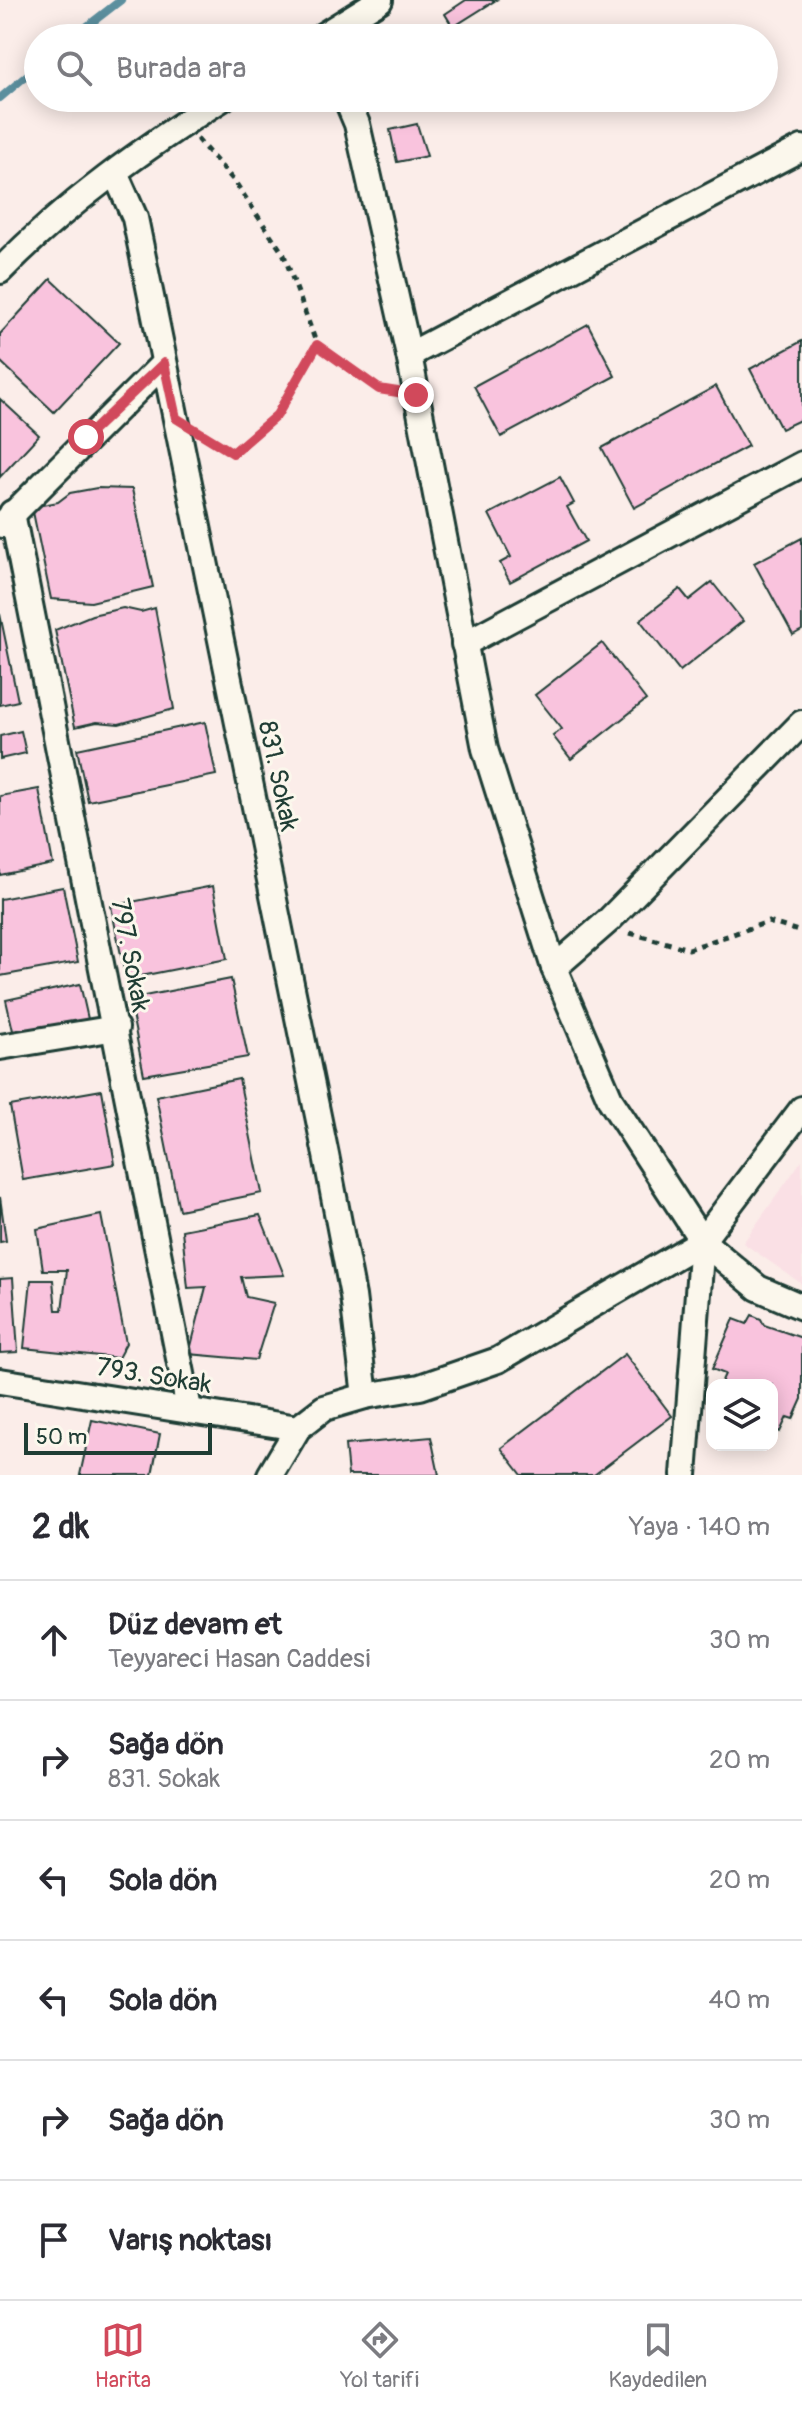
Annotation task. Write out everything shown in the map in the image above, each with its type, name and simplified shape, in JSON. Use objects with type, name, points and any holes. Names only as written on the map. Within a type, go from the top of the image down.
[{"type":"street","points":[[343,24],[380,0]]},
{"type":"street","points":[[0,271],[64,212],[201,112]]},
{"type":"street","points":[[352,112],[409,355],[485,749],[554,968],[611,1101],[702,1241],[758,1288],[802,1307]]},
{"type":"street","points":[[409,355],[802,148]]},
{"type":"street","name":"831. Sokak","points":[[115,173],[135,218],[176,418],[326,1155],[353,1296],[365,1396]]},
{"type":"street","points":[[6,520],[164,363]]},
{"type":"street","points":[[464,644],[802,464]]},
{"type":"street","name":"797. Sokak","points":[[6,520],[116,1028],[189,1409]]},
{"type":"street","points":[[554,968],[608,921],[802,723]]},
{"type":"street","points":[[0,1047],[116,1028]]},
{"type":"street","points":[[270,1475],[298,1428],[324,1408],[365,1396],[420,1387],[498,1360],[702,1241],[802,1109]]},
{"type":"street","points":[[684,1475],[702,1241]]},
{"type":"street","name":"793. Sokak","points":[[0,1381],[298,1428]]},
{"type":"path","points":[[183,123],[235,182],[284,255],[317,345],[379,389],[416,395]]},
{"type":"path","points":[[176,418],[233,453],[277,415],[317,345]]},
{"type":"path","points":[[608,921],[639,937],[689,949],[768,922],[802,932]]},
{"type":"shaded area","points":[[802,1160],[802,1284],[743,1243]]},
{"type":"building","points":[[466,0],[496,0],[458,24],[451,24],[445,14]]},
{"type":"building","points":[[417,124],[427,156],[397,162],[390,130]]},
{"type":"building","points":[[51,279],[119,343],[54,412],[0,361],[0,334]]},
{"type":"building","points":[[588,324],[615,376],[501,437],[474,386]]},
{"type":"building","points":[[802,341],[802,419],[781,429],[750,369]]},
{"type":"building","points":[[716,386],[748,446],[634,508],[602,448]]},
{"type":"building","points":[[0,399],[39,435],[0,477]]},
{"type":"building","points":[[560,477],[574,503],[567,507],[586,541],[510,582],[500,563],[511,557],[489,514]]},
{"type":"building","points":[[97,488],[132,489],[153,587],[91,602],[51,599],[32,507],[58,502],[70,493]]},
{"type":"building","points":[[802,538],[802,630],[793,635],[754,563]]},
{"type":"building","points":[[712,582],[743,621],[680,671],[640,620],[680,589],[689,600]]},
{"type":"building","points":[[123,608],[141,612],[155,608],[174,709],[119,724],[97,722],[75,727],[55,630],[92,615]]},
{"type":"building","points":[[0,614],[18,701],[0,705]]},
{"type":"building","points":[[602,643],[646,700],[571,759],[553,736],[562,729],[535,695]]},
{"type":"building","points":[[205,722],[216,775],[88,801],[77,749]]},
{"type":"building","points":[[21,731],[26,753],[0,759],[0,736]]},
{"type":"building","points":[[39,789],[53,864],[0,875],[0,796]]},
{"type":"building","points":[[213,886],[227,959],[126,979],[111,906]]},
{"type":"building","points":[[63,887],[78,962],[0,976],[0,899]]},
{"type":"building","points":[[231,979],[248,1057],[144,1075],[129,999]]},
{"type":"building","points":[[80,984],[88,1019],[14,1035],[6,1000]]},
{"type":"building","points":[[239,1079],[262,1193],[179,1210],[156,1096]]},
{"type":"building","points":[[102,1090],[115,1164],[23,1180],[10,1106]]},
{"type":"building","points":[[0,1197],[6,1241],[0,1242]]},
{"type":"building","points":[[101,1215],[126,1343],[118,1358],[24,1348],[31,1280],[53,1280],[56,1310],[62,1310],[67,1270],[43,1270],[37,1229]]},
{"type":"building","points":[[260,1215],[284,1275],[241,1277],[246,1297],[274,1303],[256,1360],[189,1354],[206,1287],[188,1288],[182,1230]]},
{"type":"building","points":[[13,1278],[18,1352],[0,1353],[0,1279]]},
{"type":"building","points":[[752,1315],[761,1319],[764,1325],[802,1338],[802,1399],[793,1419],[787,1417],[780,1432],[778,1379],[723,1379],[725,1374],[712,1369],[734,1319],[747,1324]]},
{"type":"building","points":[[625,1354],[672,1416],[594,1475],[522,1475],[501,1448]]},
{"type":"building","points":[[92,1420],[160,1434],[152,1475],[80,1475]]},
{"type":"building","points":[[431,1437],[439,1475],[348,1475],[345,1445]]},
{"type":"waterway","points":[[90,24],[121,0]]},
{"type":"waterway","points":[[0,98],[24,78]]},
{"type":"route","points":[[86,437],[164,363],[176,418],[233,453],[277,415],[317,345],[379,389],[416,395]]}]
